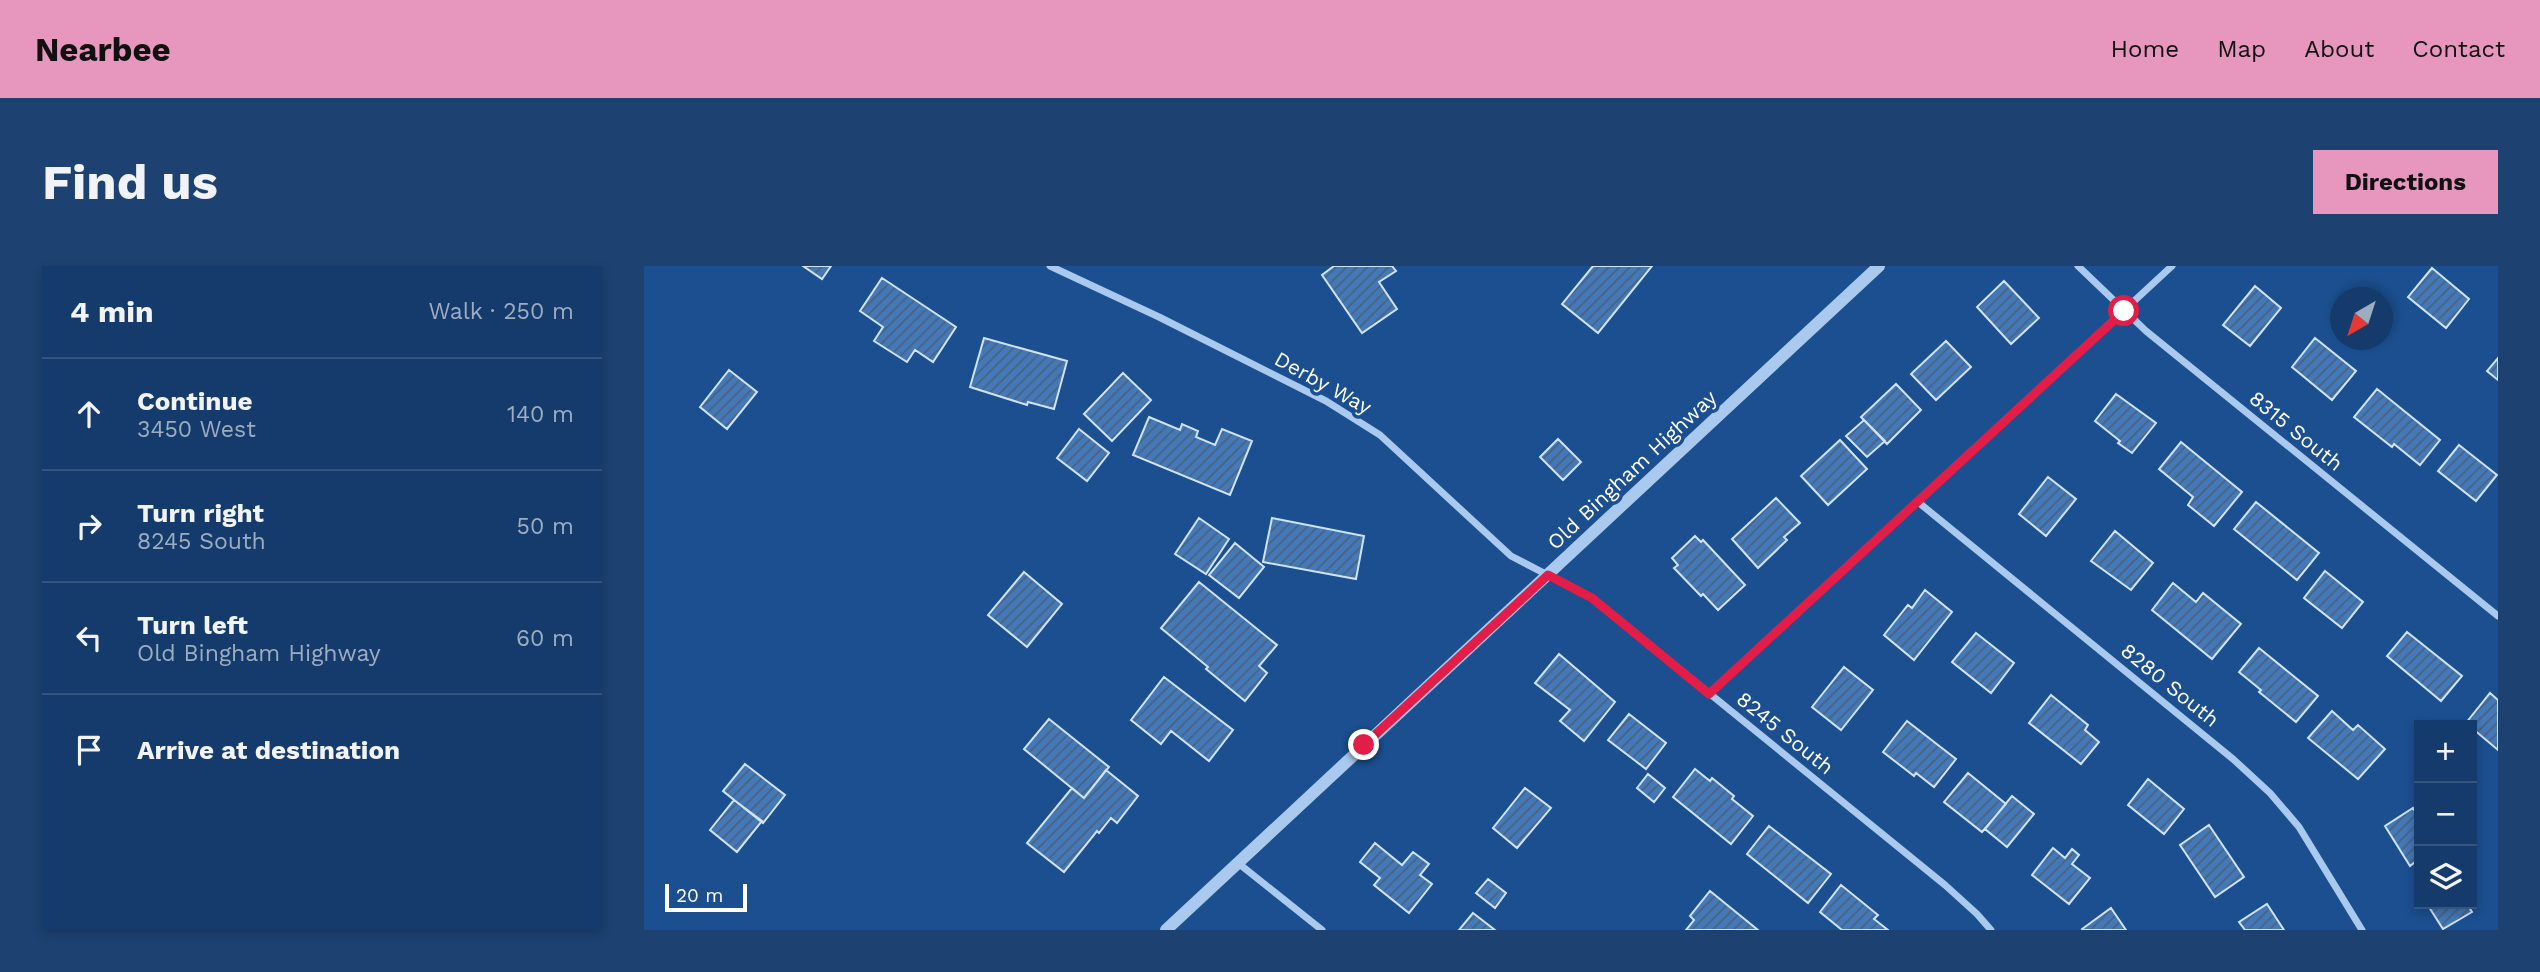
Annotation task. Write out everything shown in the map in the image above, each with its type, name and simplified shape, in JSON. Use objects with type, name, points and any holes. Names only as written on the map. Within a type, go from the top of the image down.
[{"type":"street","name":"Derby Way","points":[[1050,266],[1326,401],[1380,435],[1511,556],[1548,575]]},
{"type":"street","name":"Old Bingham Highway","points":[[1166,930],[1879,266]]},
{"type":"street","name":"8315 South","points":[[2078,266],[2156,340],[2498,616]]},
{"type":"street","points":[[1709,694],[2172,266]]},
{"type":"street","name":"8280 South","points":[[1918,502],[2233,759],[2270,793],[2299,827],[2362,930]]},
{"type":"street","name":"8245 South","points":[[1548,575],[1592,598],[1945,885],[1991,930]]},
{"type":"street","points":[[1238,863],[1322,930]]},
{"type":"building","points":[[803,266],[831,266],[822,279]]},
{"type":"building","points":[[1334,266],[1392,266],[1396,271],[1379,282],[1397,309],[1362,333],[1322,275]]},
{"type":"building","points":[[1593,266],[1652,266],[1598,333],[1562,304]]},
{"type":"building","points":[[2432,268],[2469,299],[2446,328],[2408,297]]},
{"type":"building","points":[[882,278],[956,327],[933,362],[915,350],[907,362],[874,341],[883,327],[860,311]]},
{"type":"building","points":[[2004,281],[2039,318],[2011,344],[1977,307]]},
{"type":"building","points":[[2255,286],[2281,308],[2250,346],[2223,325]]},
{"type":"building","points":[[984,338],[1067,361],[1054,409],[1028,402],[1027,405],[970,387]]},
{"type":"building","points":[[2315,338],[2356,371],[2332,400],[2292,367]]},
{"type":"building","points":[[1946,341],[1971,367],[1936,400],[1911,374]]},
{"type":"building","points":[[2498,358],[2498,380],[2487,371]]},
{"type":"building","points":[[729,370],[757,392],[727,429],[700,407]]},
{"type":"building","points":[[1123,373],[1151,400],[1112,441],[1084,414]]},
{"type":"building","points":[[1896,384],[1921,410],[1887,444],[1861,417]]},
{"type":"building","points":[[2377,389],[2440,440],[2420,465],[2354,417]]},
{"type":"building","points":[[2116,394],[2156,423],[2132,453],[2095,421]]},
{"type":"building","points":[[1149,417],[1180,430],[1182,424],[1198,431],[1196,437],[1215,445],[1222,429],[1252,441],[1230,495],[1133,455]]},
{"type":"building","points":[[1864,420],[1885,441],[1867,457],[1846,436]]},
{"type":"building","points":[[1079,429],[1109,453],[1087,481],[1057,458]]},
{"type":"building","points":[[1558,439],[1581,462],[1563,480],[1540,457]]},
{"type":"building","points":[[1840,440],[1867,469],[1828,505],[1801,476]]},
{"type":"building","points":[[2181,442],[2242,492],[2214,526],[2188,505],[2193,497],[2159,469]]},
{"type":"building","points":[[2459,445],[2497,475],[2476,501],[2438,471]]},
{"type":"building","points":[[2048,477],[2076,499],[2046,536],[2019,514]]},
{"type":"building","points":[[1776,498],[1800,523],[1784,537],[1787,540],[1758,568],[1732,539]]},
{"type":"building","points":[[2256,502],[2319,553],[2297,580],[2234,529]]},
{"type":"building","points":[[1199,518],[1229,539],[1206,574],[1175,554]]},
{"type":"building","points":[[1272,518],[1364,536],[1356,579],[1263,562]]},
{"type":"building","points":[[2115,531],[2153,563],[2131,590],[2091,561]]},
{"type":"building","points":[[1695,536],[1701,542],[1703,540],[1745,585],[1718,610],[1674,568],[1678,565],[1672,558]]},
{"type":"building","points":[[1235,543],[1264,567],[1239,598],[1209,575]]},
{"type":"building","points":[[2325,571],[2363,602],[2342,628],[2304,598]]},
{"type":"building","points":[[1024,572],[1062,604],[1027,647],[988,615]]},
{"type":"building","points":[[1199,582],[1277,645],[1259,666],[1267,673],[1245,701],[1161,628]]},
{"type":"building","points":[[2173,583],[2196,602],[2203,593],[2241,624],[2212,659],[2152,610]]},
{"type":"building","points":[[1925,590],[1952,612],[1914,660],[1884,635],[1908,605],[1912,608]]},
{"type":"building","points":[[2407,632],[2462,676],[2441,701],[2387,656]]},
{"type":"building","points":[[1976,633],[2014,663],[1991,693],[1952,662]]},
{"type":"building","points":[[2259,648],[2318,696],[2296,722],[2239,672]]},
{"type":"building","points":[[1559,654],[1615,702],[1584,741],[1560,721],[1570,710],[1535,683]]},
{"type":"building","points":[[1844,667],[1873,690],[1841,730],[1812,707]]},
{"type":"building","points":[[1164,677],[1233,730],[1209,761],[1171,731],[1161,744],[1131,720]]},
{"type":"building","points":[[2490,693],[2498,700],[2498,750],[2477,732],[2477,720],[2468,720]]},
{"type":"building","points":[[2051,695],[2088,725],[2085,730],[2099,742],[2081,764],[2029,723]]},
{"type":"building","points":[[2332,711],[2353,730],[2358,725],[2385,749],[2358,779],[2308,738]]},
{"type":"building","points":[[1629,714],[1666,743],[1646,769],[1608,740]]},
{"type":"building","points":[[1049,719],[1109,767],[1084,798],[1024,749]]},
{"type":"building","points":[[1907,721],[1956,759],[1934,787],[1916,773],[1914,776],[1883,752]]},
{"type":"building","points":[[745,764],[785,795],[763,823],[723,791]]},
{"type":"building","points":[[1695,769],[1710,781],[1712,778],[1753,816],[1731,844],[1673,797]]},
{"type":"building","points":[[1106,770],[1138,796],[1117,823],[1111,818],[1099,833],[1097,831],[1064,872],[1027,843],[1072,788],[1084,798]]},
{"type":"building","points":[[1968,773],[2006,804],[1982,832],[1944,802]]},
{"type":"building","points":[[1648,774],[1665,788],[1654,802],[1637,788]]},
{"type":"building","points":[[2148,779],[2184,809],[2164,834],[2128,805]]},
{"type":"building","points":[[1525,788],[1551,808],[1517,848],[1493,828]]},
{"type":"building","points":[[2012,796],[2034,814],[2007,847],[1985,829]]},
{"type":"building","points":[[734,800],[762,821],[737,852],[710,830]]},
{"type":"building","points":[[2413,808],[2414,863],[2410,866],[2385,826]]},
{"type":"building","points":[[2209,825],[2244,877],[2215,897],[2180,845]]},
{"type":"building","points":[[1769,826],[1831,874],[1808,903],[1747,854]]},
{"type":"building","points":[[1375,843],[1402,865],[1413,852],[1429,864],[1420,875],[1432,884],[1409,913],[1374,885],[1380,878],[1360,862]]},
{"type":"building","points":[[2053,848],[2065,858],[2072,849],[2079,855],[2072,864],[2090,878],[2069,904],[2032,875]]},
{"type":"building","points":[[1488,879],[1506,893],[1495,908],[1476,893]]},
{"type":"building","points":[[1841,885],[1878,915],[1874,919],[1888,930],[1842,930],[1820,912]]},
{"type":"building","points":[[1710,891],[1758,930],[1686,930],[1694,920],[1690,916]]},
{"type":"building","points":[[2267,904],[2284,930],[2245,930],[2239,922]]},
{"type":"building","points":[[2111,908],[2126,930],[2082,929]]},
{"type":"building","points":[[2430,909],[2470,909],[2472,912],[2443,929]]},
{"type":"building","points":[[1473,913],[1495,930],[1459,930]]},
{"type":"route","points":[[1364,745],[1548,575],[1592,598],[1709,694],[2124,311]]}]
